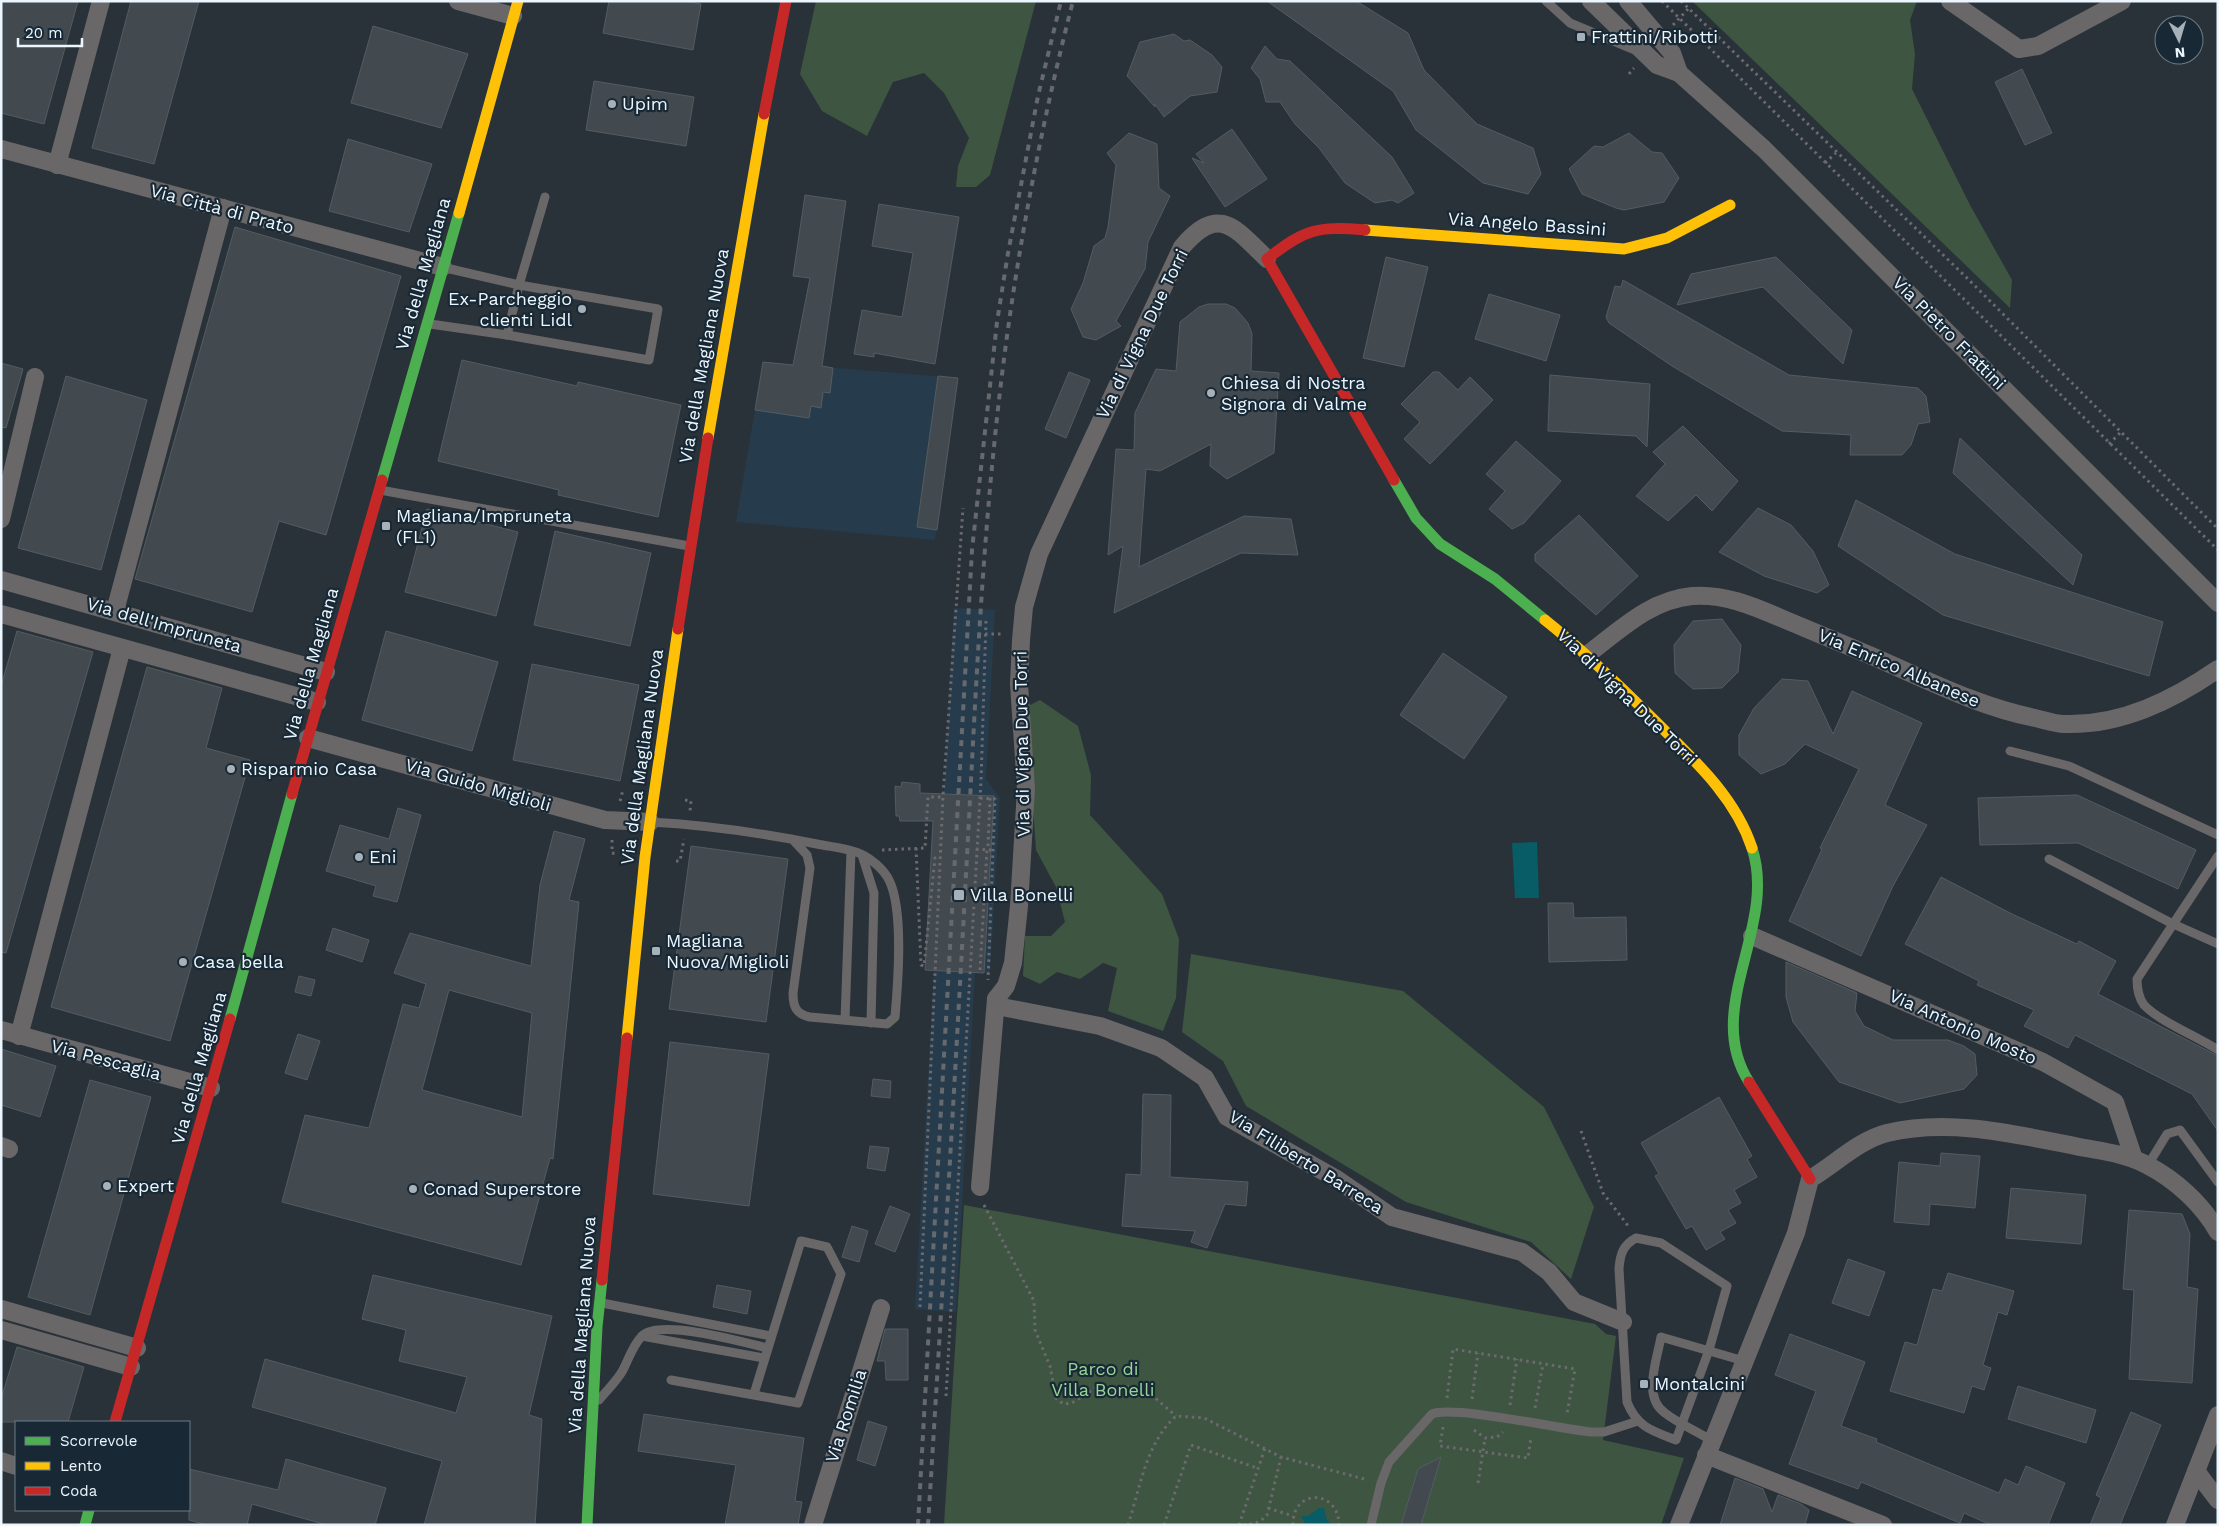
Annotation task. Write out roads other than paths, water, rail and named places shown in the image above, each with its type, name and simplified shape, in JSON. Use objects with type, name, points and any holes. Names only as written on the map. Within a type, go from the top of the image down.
[{"type":"main road","name":"Via della Magliana Nuova","points":[[586,1525],[599,1302],[632,975],[650,822],[690,546],[754,163],[786,1]]},
{"type":"main road","name":"Via della Magliana","points":[[115,1421],[211,1088],[317,702],[428,324],[515,9]]},
{"type":"main road","name":"Via Angelo Bassini","points":[[1267,259],[1294,238],[1310,229],[1332,227],[1624,249],[1648,246],[1672,238],[1730,205]]},
{"type":"main road","name":"Via di Vigna Due Torri","points":[[1267,259],[1416,518],[1440,544],[1496,579],[1588,654],[1711,777],[1746,830],[1754,854],[1756,870],[1756,911],[1752,936],[1733,1011],[1732,1041],[1741,1070],[1810,1179]]},
{"type":"main road","points":[[85,1525],[89,1511]]},
{"type":"street","points":[[58,165],[101,1]]},
{"type":"street","points":[[458,1],[515,9]]},
{"type":"street","name":"Via Pietro Frattini","points":[[1591,1],[1657,65],[1679,73],[1764,149],[2076,460],[2216,604]]},
{"type":"street","name":"Via Pietro Frattini","points":[[1628,1],[1672,52],[1679,73]]},
{"type":"street","points":[[1950,1],[2019,49],[2038,46],[2122,1]]},
{"type":"street","name":"Via Città di Prato","points":[[1,149],[443,267]]},
{"type":"street","points":[[115,612],[223,208]]},
{"type":"street","name":"Via di Vigna Due Torri","points":[[980,1187],[996,999],[1006,986],[1013,963],[1018,916],[1026,789],[1019,684],[1021,640],[1024,607],[1039,554],[1182,247],[1194,233],[1207,225],[1214,223],[1226,224],[1237,230],[1267,259]]},
{"type":"street","points":[[1,519],[35,377]]},
{"type":"street","name":"Via dell'Impruneta","points":[[1,580],[326,672]]},
{"type":"street","name":"Via Enrico Albanese","points":[[1588,654],[1635,618],[1652,608],[1672,600],[1711,596],[1748,604],[1883,660],[1959,695],[2009,713],[2063,724],[2093,722],[2134,713],[2159,704],[2192,687],[2218,669]]},
{"type":"street","name":"Via dell'Impruneta","points":[[1,614],[317,702]]},
{"type":"street","points":[[19,1036],[122,648]]},
{"type":"street","name":"Via Guido Miglioli","points":[[308,738],[605,820],[650,822]]},
{"type":"street","name":"Via Antonio Mosto","points":[[1752,936],[2043,1062],[2115,1102],[2141,1162]]},
{"type":"street","name":"Via Filiberto Barreca","points":[[996,999],[1002,1008],[1100,1026],[1161,1048],[1205,1078],[1227,1116],[1335,1178],[1392,1217],[1522,1252],[1549,1272],[1574,1302],[1624,1322]]},
{"type":"street","name":"Via Pescaglia","points":[[1,1030],[211,1088]]},
{"type":"street","points":[[1679,1525],[1796,1234],[1810,1179],[1867,1142],[1886,1134],[1927,1128],[1960,1128],[2017,1134],[2141,1162],[2189,1196],[2218,1232]]},
{"type":"street","points":[[1,1308],[137,1348]]},
{"type":"street","name":"Via Romilia","points":[[813,1525],[880,1308]]},
{"type":"street","points":[[1,1330],[131,1367]]},
{"type":"street","points":[[2175,1525],[2218,1415]]},
{"type":"street","points":[[1709,1448],[1883,1525]]},
{"type":"street","points":[[1,1462],[15,1466]]},
{"type":"street","points":[[2196,1471],[2218,1500]]},
{"type":"lane","name":"Via Pietro Frattini","points":[[1546,1],[1570,23],[1646,54]]},
{"type":"lane","points":[[507,335],[519,285],[545,197]]},
{"type":"lane","points":[[428,324],[507,335],[649,360],[658,309],[519,285],[443,267]]},
{"type":"lane","points":[[379,490],[690,546]]},
{"type":"lane","points":[[2010,751],[2069,766],[2218,835]]},
{"type":"lane","points":[[650,822],[698,825],[792,839],[851,851],[862,854],[883,871],[889,880],[896,908],[898,965],[895,1016],[887,1024],[803,1016],[794,1006],[794,981],[810,868],[807,855],[792,839]]},
{"type":"lane","points":[[845,1020],[851,851]]},
{"type":"lane","points":[[862,854],[874,893],[871,1022]]},
{"type":"lane","points":[[2218,856],[2171,924],[2137,979],[2138,992],[2144,1004],[2157,1015],[2218,1050]]},
{"type":"lane","points":[[2049,858],[2171,924],[2218,944]]},
{"type":"lane","points":[[2141,1162],[2167,1134],[2180,1130],[2218,1182]]},
{"type":"lane","points":[[1636,1238],[1661,1244],[1727,1286],[1708,1350],[1676,1440],[1649,1430],[1632,1416],[1627,1402],[1624,1322],[1620,1258],[1626,1244],[1636,1238]]},
{"type":"lane","points":[[671,1380],[798,1403],[841,1274],[827,1246],[802,1241],[754,1394]]},
{"type":"lane","points":[[599,1302],[771,1336]]},
{"type":"lane","points":[[592,1408],[618,1377],[642,1336],[656,1328],[767,1348]]},
{"type":"lane","points":[[642,1336],[764,1358]]},
{"type":"lane","points":[[1709,1448],[1682,1423],[1664,1413],[1653,1398],[1652,1384],[1661,1337],[1744,1361]]},
{"type":"lane","points":[[1371,1525],[1381,1483],[1389,1462],[1432,1414],[1446,1411],[1564,1429],[1604,1432],[1638,1422]]},
{"type":"water","points":[[1537,842],[1539,898],[1515,898],[1512,843]]},
{"type":"water","points":[[1319,1508],[1324,1508],[1326,1518],[1331,1525],[1306,1525],[1301,1516],[1308,1516]]},
{"type":"railway","points":[[918,1525],[972,550],[997,322],[1008,253],[1038,96],[1061,1]]},
{"type":"railway","points":[[928,1525],[979,637],[991,472],[1003,365],[1018,260],[1048,104],[1073,1]]},
{"type":"place","name":"Frattini/Ribotti","points":[[1581,37]]},
{"type":"place","name":"Upim","points":[[612,104]]},
{"type":"place","name":"Ex-Parcheggio clienti Lidl","points":[[582,309]]},
{"type":"place","name":"Chiesa di Nostra Signora di Valme","points":[[1211,393]]},
{"type":"place","name":"Magliana/Impruneta (FL1)","points":[[386,526]]},
{"type":"place","name":"Risparmio Casa","points":[[231,769]]},
{"type":"place","name":"Eni","points":[[359,857]]},
{"type":"place","name":"Villa Bonelli","points":[[959,895]]},
{"type":"place","name":"Magliana Nuova/Miglioli","points":[[656,951]]},
{"type":"place","name":"Casa bella","points":[[183,962]]},
{"type":"place","name":"Expert","points":[[107,1186]]},
{"type":"place","name":"Conad Superstore","points":[[413,1189]]},
{"type":"place","name":"Montalcini","points":[[1644,1384]]},
{"type":"park label","name":"Parco di Villa Bonelli","points":[[1103,1379]]}]
